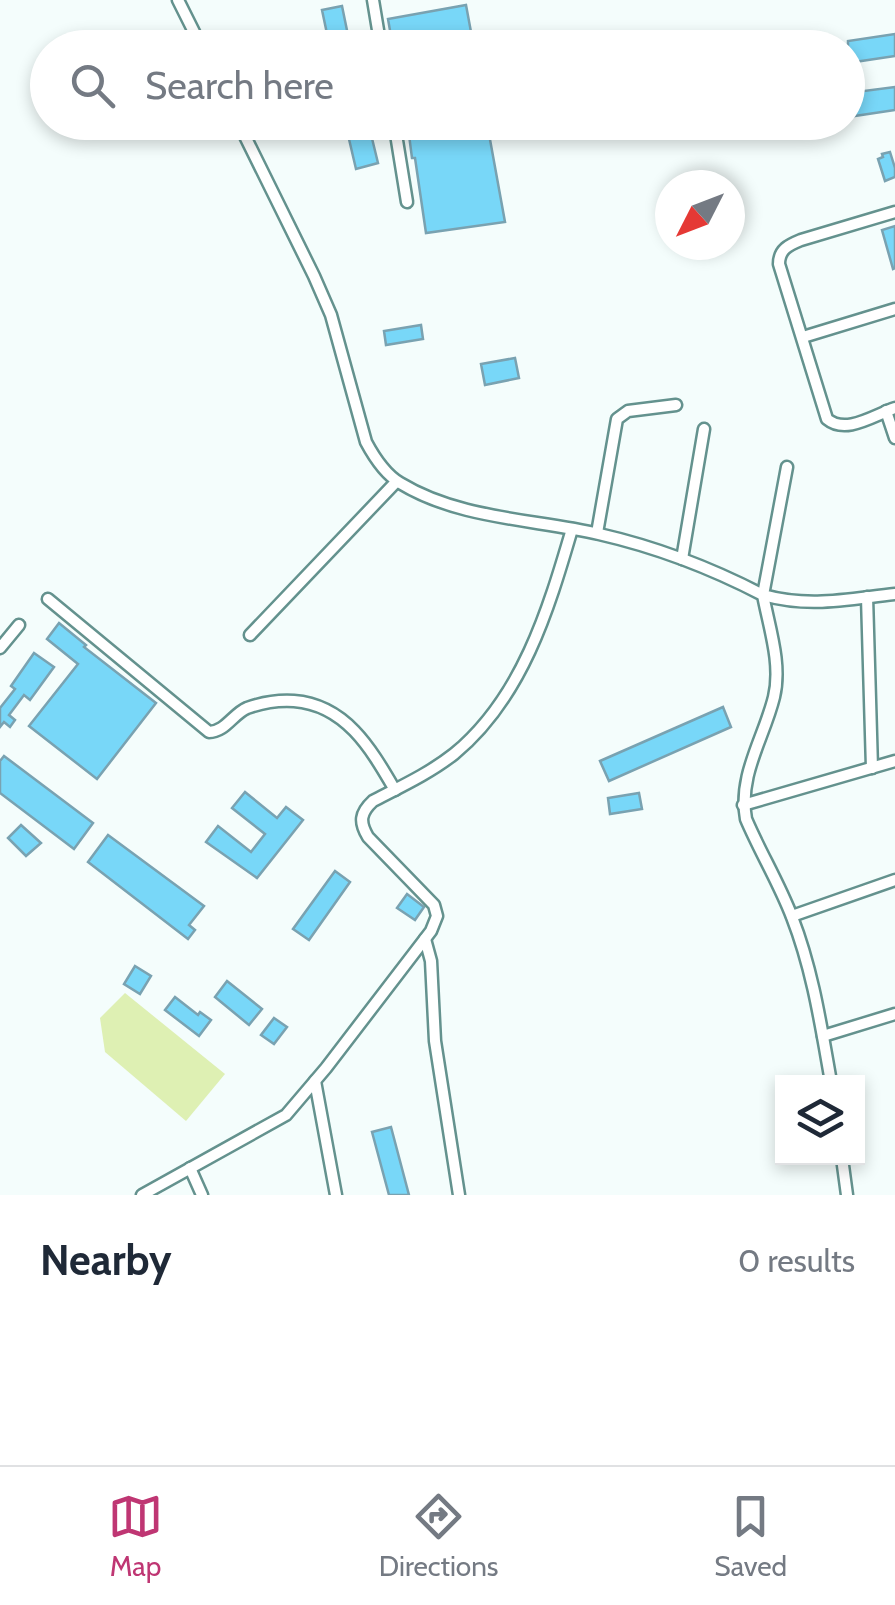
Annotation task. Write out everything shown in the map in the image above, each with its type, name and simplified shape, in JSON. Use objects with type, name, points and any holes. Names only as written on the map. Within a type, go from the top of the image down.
[{"type":"street","points":[[178,0],[193,30]]},
{"type":"street","points":[[373,0],[378,30]]},
{"type":"street","points":[[247,140],[332,315],[366,442],[396,482],[478,512],[596,533],[682,559],[783,600],[808,603],[895,594]]},
{"type":"street","points":[[397,140],[407,202]]},
{"type":"street","points":[[895,212],[801,240],[782,252],[779,264],[824,412],[832,424],[846,426],[890,410],[895,438]]},
{"type":"street","points":[[802,336],[895,309]]},
{"type":"street","points":[[596,533],[617,419],[623,412],[676,404]]},
{"type":"street","points":[[682,559],[704,430]]},
{"type":"street","points":[[787,466],[763,595],[776,660],[774,696],[750,762],[743,804],[753,835],[792,916],[816,994],[830,1075]]},
{"type":"street","points":[[250,636],[396,482]]},
{"type":"street","points":[[142,1195],[286,1115],[426,939],[436,921],[434,906],[368,837],[362,827],[362,816],[365,808],[450,757],[480,729],[514,681],[542,625],[572,529]]},
{"type":"street","points":[[867,597],[872,768]]},
{"type":"street","points":[[48,599],[209,732],[216,733],[244,709],[264,704],[304,702],[324,708],[355,730],[395,790]]},
{"type":"street","points":[[0,648],[19,625]]},
{"type":"street","points":[[743,804],[895,761]]},
{"type":"street","points":[[792,916],[895,880]]},
{"type":"street","points":[[426,939],[435,1041],[458,1195]]},
{"type":"street","points":[[824,1036],[895,1014]]},
{"type":"street","points":[[315,1081],[336,1195]]},
{"type":"street","points":[[843,1165],[847,1195]]},
{"type":"street","points":[[190,1168],[202,1195]]},
{"type":"green space","points":[[125,993],[225,1074],[186,1121],[105,1052],[100,1018]]},
{"type":"building","points":[[466,5],[471,30],[390,30],[388,19]]},
{"type":"building","points":[[342,6],[347,30],[326,30],[322,10]]},
{"type":"building","points":[[895,34],[895,56],[865,60],[865,38]]},
{"type":"building","points":[[895,87],[895,110],[865,114],[865,91]]},
{"type":"building","points":[[349,140],[372,140],[378,163],[356,169]]},
{"type":"building","points":[[410,140],[490,140],[505,222],[426,233]]},
{"type":"building","points":[[890,152],[895,177],[885,181],[878,159]]},
{"type":"building","points":[[895,226],[895,268],[893,269],[882,230]]},
{"type":"building","points":[[421,325],[423,339],[386,345],[384,331]]},
{"type":"building","points":[[515,358],[519,378],[485,385],[481,364]]},
{"type":"building","points":[[59,623],[156,703],[97,779],[29,726],[78,664],[47,639]]},
{"type":"building","points":[[34,653],[54,667],[30,700],[24,695],[9,715],[15,720],[10,727],[4,722],[0,727],[0,708]]},
{"type":"building","points":[[723,707],[731,727],[609,781],[600,761]]},
{"type":"building","points":[[4,756],[93,823],[74,849],[0,793],[0,761]]},
{"type":"building","points":[[245,792],[277,818],[286,807],[303,820],[257,878],[206,842],[218,826],[251,852],[265,834],[232,808]]},
{"type":"building","points":[[639,793],[642,809],[610,814],[608,798]]},
{"type":"building","points":[[21,825],[41,843],[26,856],[8,838]]},
{"type":"building","points":[[108,835],[204,906],[189,925],[195,930],[188,939],[88,862]]},
{"type":"building","points":[[335,871],[350,882],[309,940],[293,929]]},
{"type":"building","points":[[407,894],[424,907],[415,920],[397,908]]},
{"type":"building","points":[[135,966],[151,976],[140,994],[124,984]]},
{"type":"building","points":[[227,981],[262,1009],[249,1025],[215,997]]},
{"type":"building","points":[[175,997],[211,1020],[199,1036],[165,1010]]},
{"type":"building","points":[[274,1018],[287,1027],[274,1044],[261,1035]]},
{"type":"building","points":[[391,1127],[409,1195],[389,1195],[372,1132]]}]
